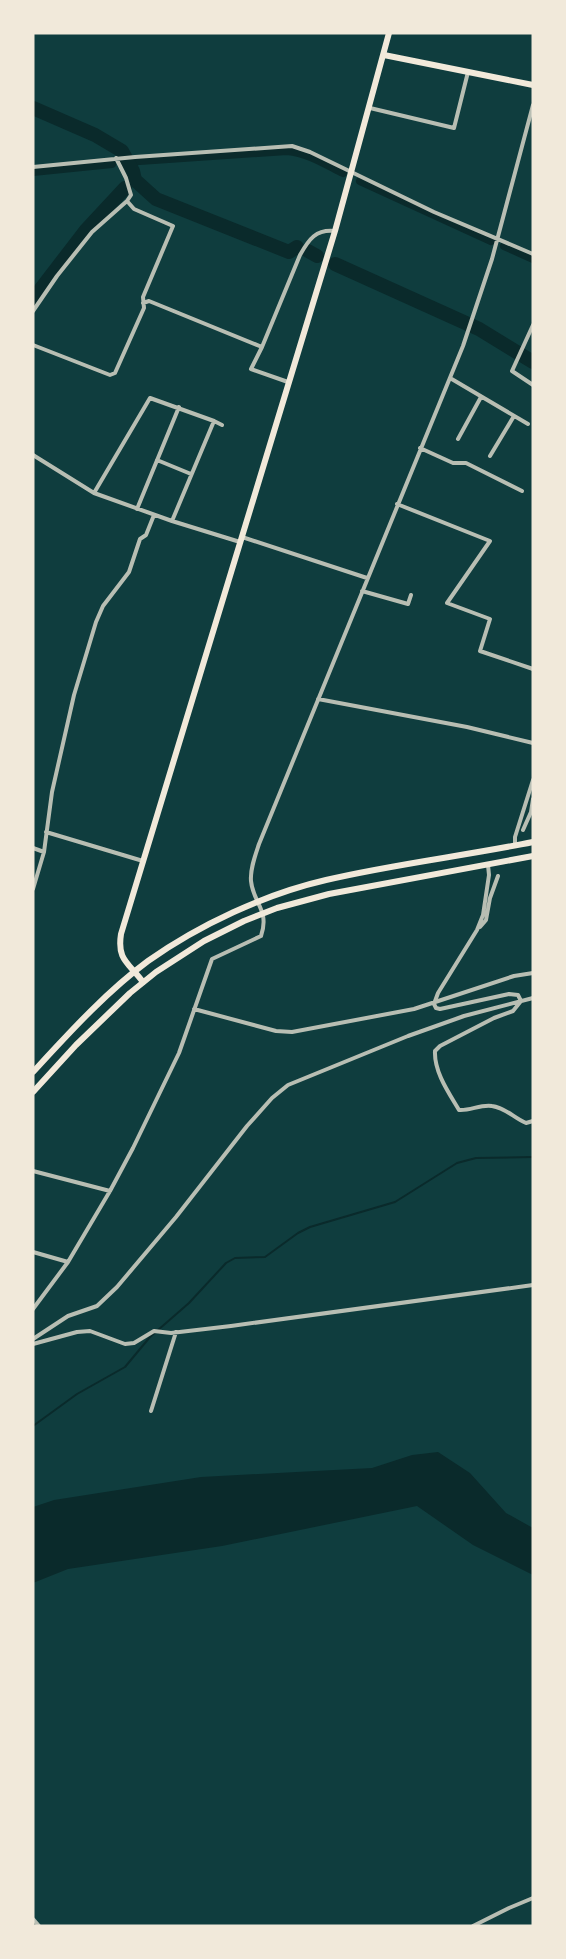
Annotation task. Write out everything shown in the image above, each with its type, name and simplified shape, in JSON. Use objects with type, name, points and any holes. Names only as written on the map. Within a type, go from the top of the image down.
[{"type":"main road","points":[[143,982],[122,956],[119,945],[353,172],[389,33]]},
{"type":"main road","points":[[384,56],[533,85]]},
{"type":"main road","points":[[33,1072],[68,1034],[135,971],[168,948],[200,930],[258,902],[325,880],[533,842]]},
{"type":"main road","points":[[33,1092],[76,1045],[143,982],[204,942],[263,913],[329,894],[533,856]]},
{"type":"street","points":[[370,108],[454,128],[468,72]]},
{"type":"street","points":[[33,1309],[68,1262],[133,1148],[179,1053],[212,959],[261,936],[265,924],[251,882],[253,862],[472,322],[498,239],[533,105]]},
{"type":"street","points":[[33,167],[135,156],[292,146],[310,152],[434,212],[533,254]]},
{"type":"street","points":[[33,311],[92,232],[131,195],[118,158]]},
{"type":"street","points":[[33,345],[110,375],[115,373],[144,308],[143,297],[173,226],[134,209],[127,201]]},
{"type":"street","points":[[288,382],[250,369],[262,347],[306,245],[316,234],[325,230],[335,231]]},
{"type":"street","points":[[143,303],[149,301],[262,347]]},
{"type":"street","points":[[533,325],[512,371],[533,385]]},
{"type":"street","points":[[450,378],[528,424]]},
{"type":"street","points":[[458,439],[481,397]]},
{"type":"street","points":[[94,493],[150,398],[222,425]]},
{"type":"street","points":[[137,509],[179,407]]},
{"type":"street","points":[[490,456],[514,416]]},
{"type":"street","points":[[172,521],[214,421]]},
{"type":"street","points":[[420,448],[453,463],[466,463],[522,491]]},
{"type":"street","points":[[33,455],[94,493],[137,509],[367,578]]},
{"type":"street","points":[[158,460],[191,474]]},
{"type":"street","points":[[397,504],[490,541],[447,603],[490,619],[480,651],[533,669]]},
{"type":"street","points":[[33,890],[44,852],[52,792],[74,696],[96,622],[103,606],[129,572],[140,539],[146,535],[154,515]]},
{"type":"street","points":[[362,591],[408,604],[411,595]]},
{"type":"street","points":[[318,699],[468,727],[533,743]]},
{"type":"street","points":[[516,846],[515,837],[533,780]]},
{"type":"street","points":[[523,830],[531,812],[533,799]]},
{"type":"street","points":[[46,832],[143,861]]},
{"type":"street","points":[[33,848],[44,852]]},
{"type":"street","points":[[434,1004],[438,993],[477,930],[483,915],[489,875],[488,864]]},
{"type":"street","points":[[477,930],[486,920],[490,898],[498,876]]},
{"type":"street","points":[[194,1009],[276,1031],[292,1032],[414,1009],[514,976],[533,973]]},
{"type":"street","points":[[434,1004],[440,1009],[509,994],[518,995],[521,1001]]},
{"type":"street","points":[[33,1339],[62,1320],[97,1306],[117,1287],[176,1218],[247,1126],[272,1098],[288,1085],[408,1036],[464,1016],[533,998]]},
{"type":"street","points":[[521,1001],[513,1011],[494,1018],[440,1046],[435,1051],[435,1056],[443,1083],[459,1110],[491,1106],[505,1110],[526,1123],[533,1121]]},
{"type":"street","points":[[33,1171],[110,1191]]},
{"type":"street","points":[[33,1252],[68,1262]]},
{"type":"street","points":[[33,1344],[77,1332],[90,1331],[125,1344],[134,1343],[154,1331],[176,1332],[533,1285]]},
{"type":"street","points":[[33,1299],[41,1297]]},
{"type":"street","points":[[151,1411],[176,1332]]},
{"type":"street","points":[[473,1926],[533,1898]]},
{"type":"street","points":[[33,1919],[39,1926]]},
{"type":"water","points":[[438,1452],[470,1473],[506,1513],[533,1528],[533,1575],[473,1545],[417,1506],[222,1546],[68,1569],[33,1583],[33,1507],[54,1500],[201,1477],[372,1468],[412,1455]]},
{"type":"waterway","points":[[33,108],[95,135],[122,151],[133,171],[135,180],[156,199],[289,252],[297,247]]},
{"type":"waterway","points":[[125,162],[287,151],[309,156],[343,173]]},
{"type":"waterway","points":[[33,172],[112,164]]},
{"type":"waterway","points":[[360,181],[491,241]]},
{"type":"waterway","points":[[33,299],[86,230],[125,188]]},
{"type":"waterway","points":[[504,246],[533,259]]},
{"type":"waterway","points":[[308,251],[317,256]]},
{"type":"waterway","points":[[335,264],[479,329],[533,362]]},
{"type":"waterway","points":[[33,1426],[77,1394],[125,1367],[150,1337],[189,1303],[226,1263],[235,1258],[265,1257],[310,1227],[395,1202],[457,1163],[476,1158],[533,1157]]}]
